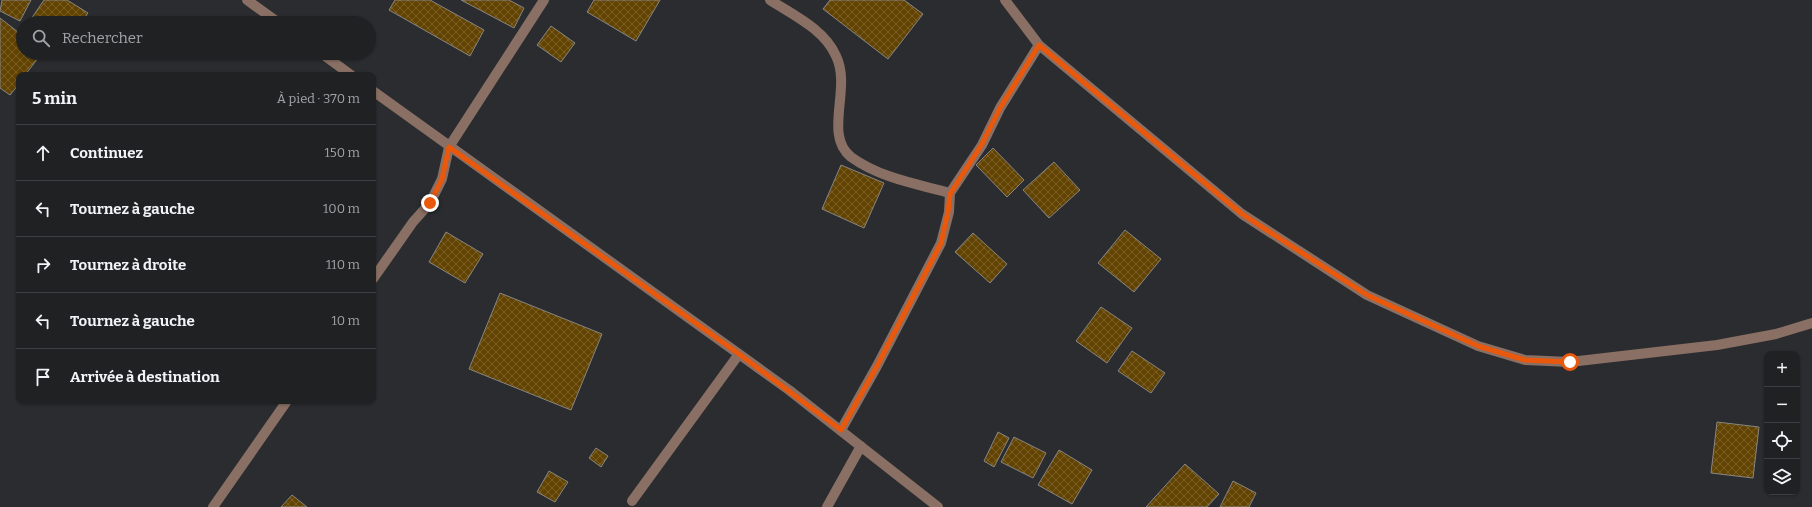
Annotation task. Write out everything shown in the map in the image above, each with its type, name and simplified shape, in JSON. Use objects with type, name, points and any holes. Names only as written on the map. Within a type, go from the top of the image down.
[{"type":"street","points":[[247,0],[269,16]]},
{"type":"street","points":[[376,275],[413,222],[430,203],[442,179],[449,147],[544,0]]},
{"type":"street","points":[[770,0],[819,32],[837,56],[843,84],[837,132],[842,145],[850,156],[881,174],[950,194]]},
{"type":"street","points":[[1005,0],[1039,45],[1242,214],[1367,295],[1478,346],[1525,360],[1570,362],[1717,344],[1776,334],[1812,323]]},
{"type":"street","points":[[841,430],[877,366],[941,243],[948,212],[950,194],[982,144],[1000,108],[1039,45]]},
{"type":"street","points":[[330,60],[347,72]]},
{"type":"street","points":[[376,93],[739,354],[841,430],[938,507]]},
{"type":"street","points":[[632,501],[739,354]]},
{"type":"street","points":[[213,507],[285,404]]},
{"type":"street","points":[[827,507],[861,446]]},
{"type":"building","points":[[2,0],[31,0],[23,16],[16,16],[16,19],[0,11]]},
{"type":"building","points":[[44,0],[67,0],[88,13],[86,16],[33,16]]},
{"type":"building","points":[[395,0],[430,0],[484,30],[470,56],[389,10]]},
{"type":"building","points":[[461,0],[509,0],[524,8],[514,28]]},
{"type":"building","points":[[594,0],[660,0],[636,41],[587,12]]},
{"type":"building","points":[[830,0],[904,0],[923,14],[888,59],[823,9]]},
{"type":"building","points":[[0,18],[16,31],[16,60],[37,60],[27,72],[16,72],[16,88],[10,95],[0,88]]},
{"type":"building","points":[[551,26],[575,43],[561,62],[537,45]]},
{"type":"building","points":[[993,148],[1024,180],[1007,197],[976,165]]},
{"type":"building","points":[[1054,162],[1080,190],[1049,218],[1023,190]]},
{"type":"building","points":[[841,165],[884,183],[864,228],[822,209]]},
{"type":"building","points":[[1125,230],[1161,259],[1134,292],[1098,263]]},
{"type":"building","points":[[446,232],[483,254],[465,283],[429,262]]},
{"type":"building","points":[[973,233],[1007,264],[990,283],[955,252]]},
{"type":"building","points":[[500,293],[602,334],[571,410],[469,369]]},
{"type":"building","points":[[1101,307],[1132,328],[1107,363],[1076,341]]},
{"type":"building","points":[[1132,351],[1165,373],[1151,393],[1118,371]]},
{"type":"building","points":[[1717,422],[1759,427],[1753,478],[1711,473]]},
{"type":"building","points":[[998,432],[1009,438],[994,467],[984,461]]},
{"type":"building","points":[[1014,437],[1046,453],[1033,478],[1001,462]]},
{"type":"building","points":[[596,448],[608,456],[601,467],[589,458]]},
{"type":"building","points":[[1059,450],[1092,470],[1072,504],[1038,485]]},
{"type":"building","points":[[1185,464],[1219,494],[1207,507],[1146,507]]},
{"type":"building","points":[[549,471],[568,482],[555,502],[537,492]]},
{"type":"building","points":[[1233,481],[1256,493],[1249,507],[1220,507]]},
{"type":"building","points":[[292,495],[307,507],[281,507]]},
{"type":"route","points":[[430,203],[442,179],[449,147],[789,390],[841,430],[877,366],[941,243],[948,212],[950,194],[982,144],[1000,108],[1039,45],[1170,152],[1242,214],[1367,295],[1478,346],[1525,360],[1570,362]]}]
